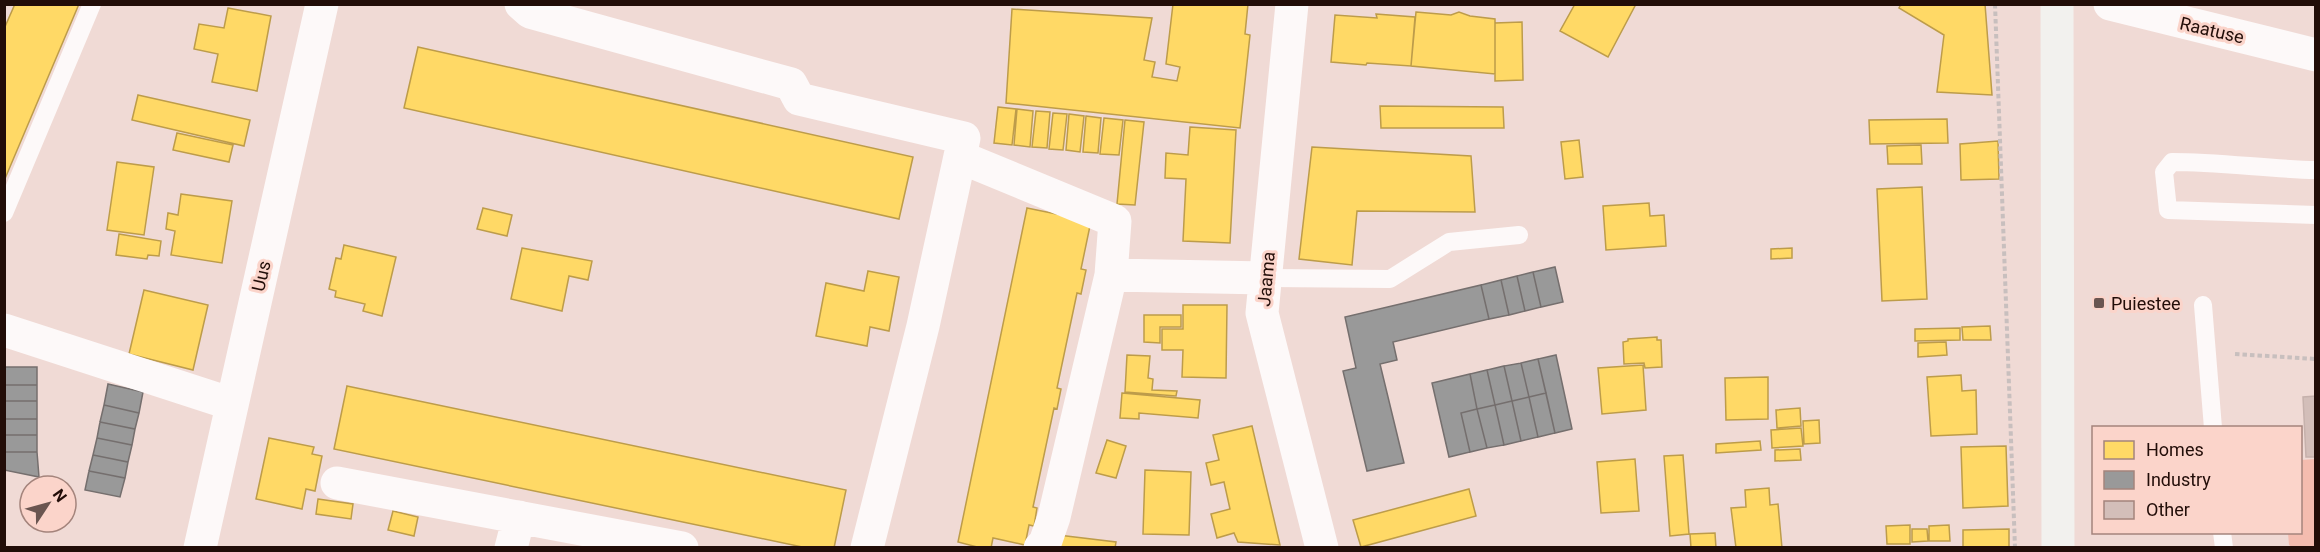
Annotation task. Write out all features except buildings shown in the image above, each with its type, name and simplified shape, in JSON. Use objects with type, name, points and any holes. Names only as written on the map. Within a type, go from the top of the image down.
[{"type":"main road","points":[[2057,4],[2058,548]]},
{"type":"street","name":"Uus","points":[[200,548],[322,4]]},
{"type":"street","points":[[521,4],[530,12],[791,84],[799,99],[964,138],[923,326],[867,548]]},
{"type":"street","name":"Jaama","points":[[1292,4],[1262,313],[1322,548]]},
{"type":"street","name":"Raatuse","points":[[2110,4],[2316,55]]},
{"type":"street","points":[[960,158],[1115,222],[1111,274],[1054,517],[1045,543],[1040,548]]},
{"type":"street","points":[[1111,274],[1266,278]]},
{"type":"street","points":[[4,330],[232,404]]},
{"type":"street","points":[[337,483],[515,532],[682,548]]},
{"type":"lane","points":[[4,213],[92,4]]},
{"type":"lane","points":[[2316,170],[2270,169],[2207,162],[2172,162],[2164,172],[2168,210],[2316,215]]},
{"type":"lane","points":[[1266,278],[1390,279],[1449,242],[1519,235]]},
{"type":"lane","points":[[2203,305],[2213,426]]},
{"type":"path","points":[[1995,4],[2015,548]]},
{"type":"path","points":[[2207,352],[2316,359]]},
{"type":"shaded area","points":[[2315,459],[2315,547],[2289,545],[2288,534],[2302,534],[2302,460]]},
{"type":"place","name":"Puiestee","points":[[2099,303]]}]
